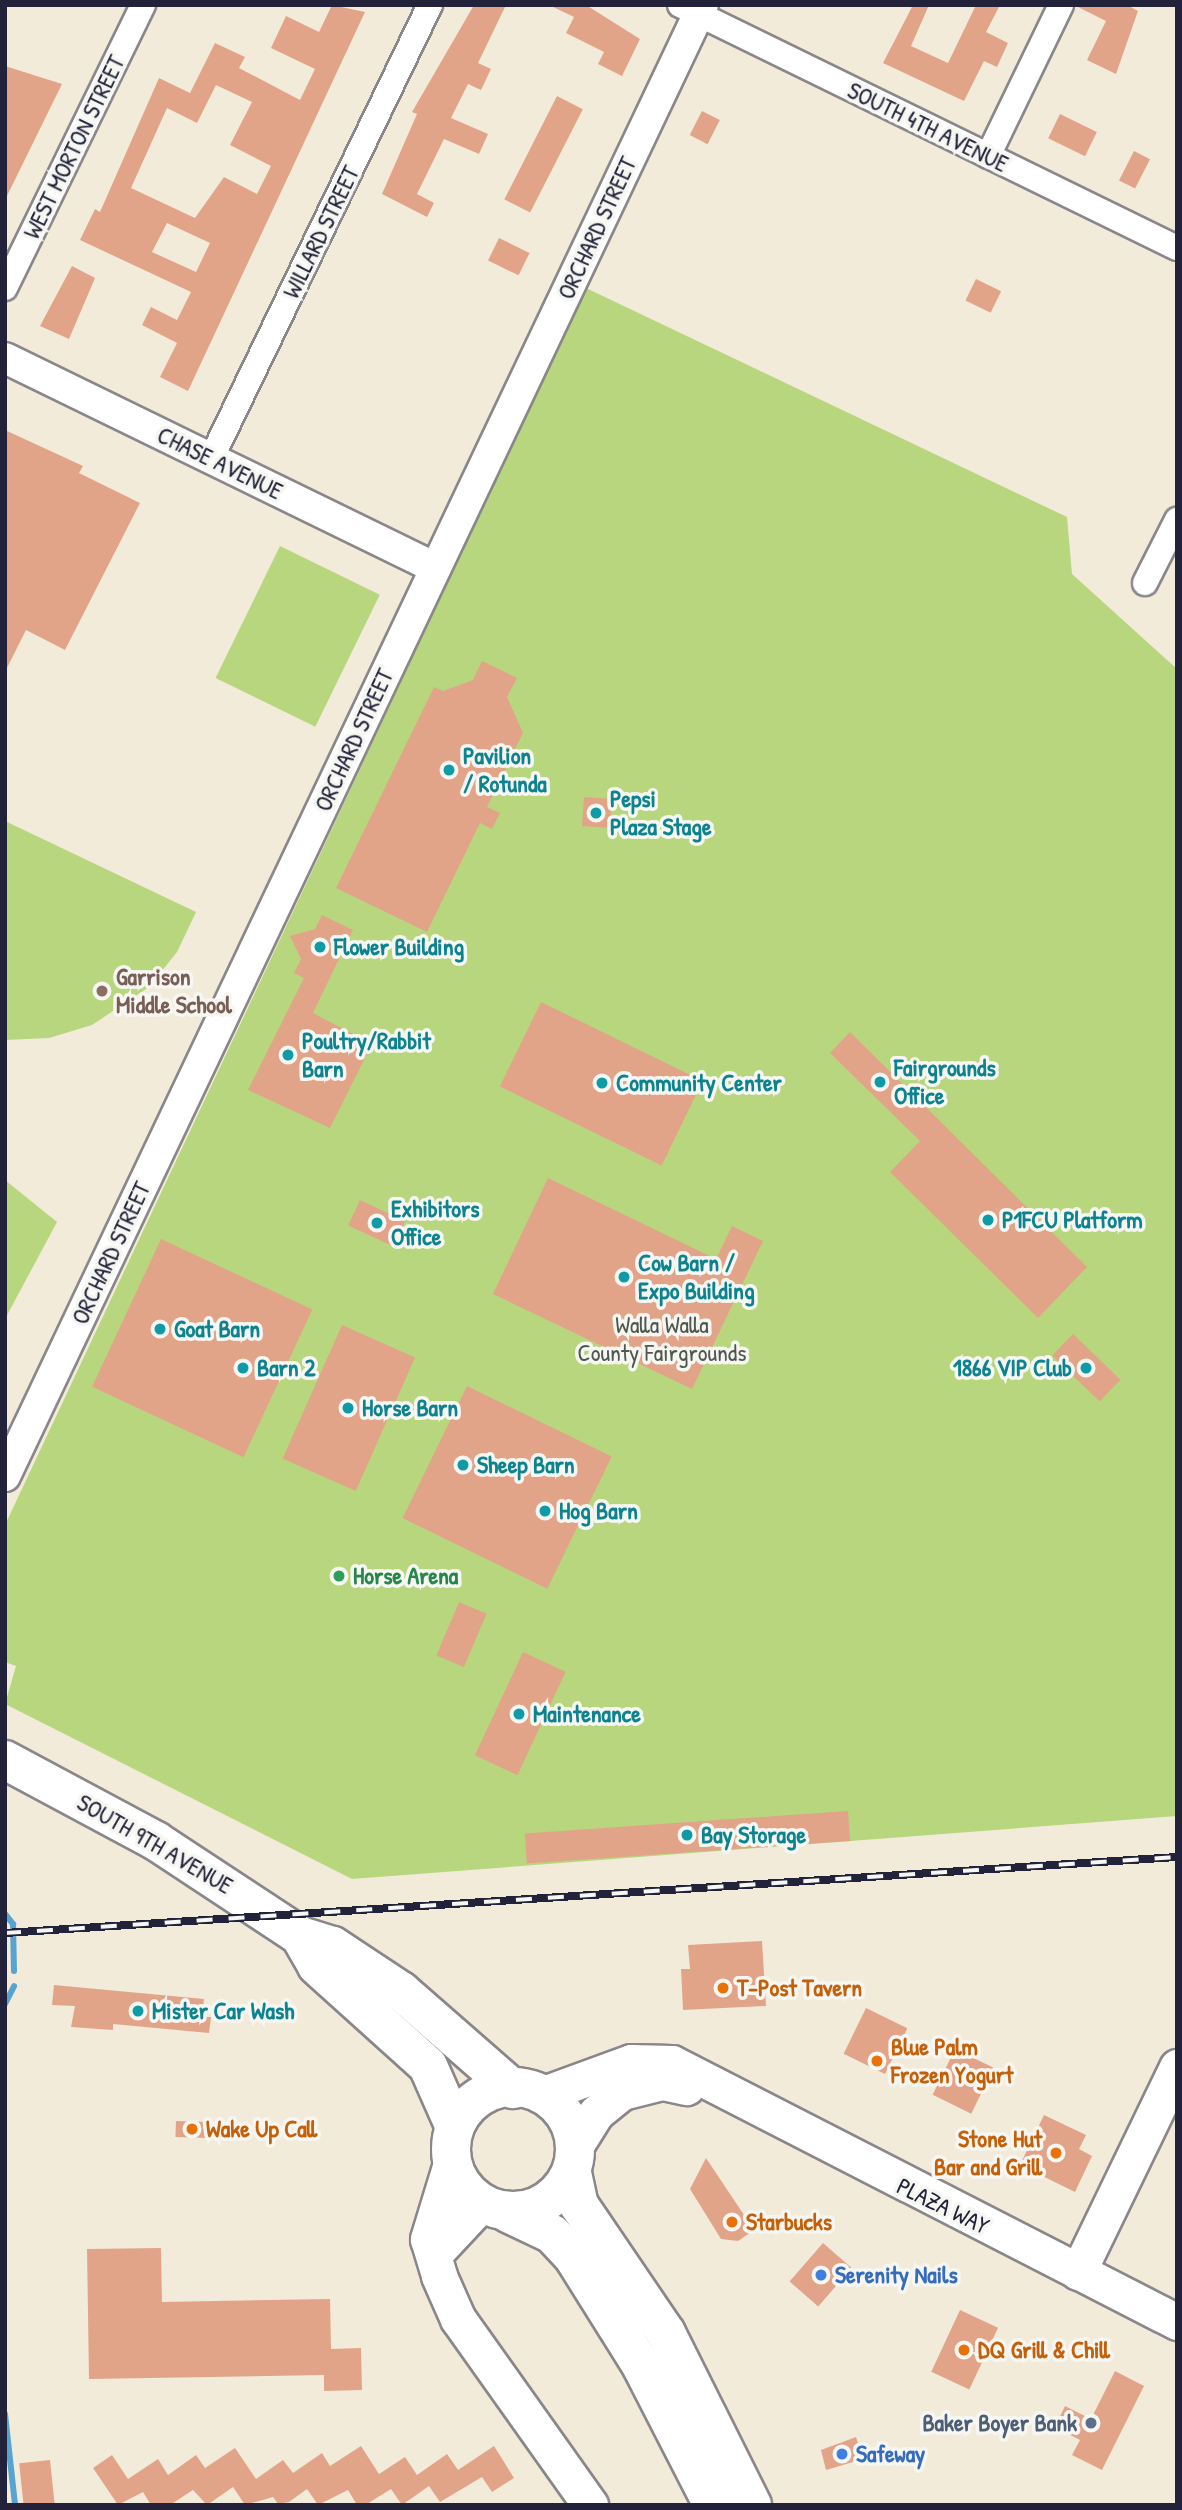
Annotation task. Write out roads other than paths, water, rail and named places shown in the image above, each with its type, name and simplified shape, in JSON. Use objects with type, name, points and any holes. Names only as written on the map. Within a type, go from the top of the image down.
[{"type":"main road","name":"SOUTH 9TH AVENUE","points":[[5,1760],[156,1841],[300,1936],[333,1946],[401,1991],[527,2092]]},
{"type":"main road","name":"SOUTH 9TH AVENUE","points":[[300,1936],[317,1966],[428,2066],[453,2143]]},
{"type":"main road","name":"PLAZA WAY","points":[[527,2092],[645,2060],[697,2073],[711,2087],[1177,2322]]},
{"type":"main road","points":[[1078,2272],[1177,2067]]},
{"type":"main road","name":"PLAZA WAY","points":[[574,2159],[596,2113],[622,2092],[662,2082],[711,2087]]},
{"type":"main road","points":[[590,2505],[458,2319],[436,2252],[428,2239],[453,2143],[481,2096],[527,2092],[566,2116],[579,2205],[666,2333],[752,2505]]},
{"type":"main road","points":[[453,2143],[458,2177],[495,2208],[552,2234],[574,2258],[641,2365],[713,2505]]},
{"type":"main road","points":[[436,2252],[495,2208],[554,2194],[574,2159]]},
{"type":"street","name":"WEST MORTON STREET","points":[[5,288],[143,5]]},
{"type":"street","name":"WILLARD STREET","points":[[211,459],[430,5]]},
{"type":"street","points":[[988,156],[1061,5]]},
{"type":"street","name":"SOUTH 4TH AVENUE","points":[[694,8],[1177,248]]},
{"type":"street","name":"ORCHARD STREET","points":[[5,1476],[435,568],[694,8]]},
{"type":"street","name":"CHASE AVENUE","points":[[5,358],[435,568]]},
{"type":"street","points":[[1145,583],[1177,520]]},
{"type":"waterway","points":[[5,1914],[13,1924],[14,1971]]},
{"type":"waterway","points":[[5,2004],[14,1986]]},
{"type":"waterway","points":[[5,2414],[15,2505]]},
{"type":"railway","points":[[5,1933],[1177,1857]]},
{"type":"place","name":"Pavilion / Rotunda","points":[[449,770]]},
{"type":"place","name":"Pepsi Plaza Stage","points":[[596,813]]},
{"type":"place","name":"Flower Building","points":[[320,947]]},
{"type":"place","name":"Garrison Middle School","points":[[102,991]]},
{"type":"place","name":"Poultry/Rabbit Barn","points":[[288,1055]]},
{"type":"place","name":"Fairgrounds Office","points":[[880,1082]]},
{"type":"place","name":"Community Center","points":[[602,1083]]},
{"type":"place","name":"P1FCU Platform","points":[[988,1220]]},
{"type":"place","name":"Exhibitors Office","points":[[377,1223]]},
{"type":"place","name":"Cow Barn / Expo Building","points":[[624,1277]]},
{"type":"place","name":"Goat Barn","points":[[160,1329]]},
{"type":"place","name":"Barn 2","points":[[243,1368]]},
{"type":"place","name":"1866 VIP Club","points":[[1086,1368]]},
{"type":"place","name":"Horse Barn","points":[[348,1408]]},
{"type":"place","name":"Sheep Barn","points":[[463,1465]]},
{"type":"place","name":"Hog Barn","points":[[545,1511]]},
{"type":"place","name":"Horse Arena","points":[[339,1576]]},
{"type":"place","name":"Maintenance","points":[[519,1714]]},
{"type":"place","name":"Bay Storage","points":[[687,1835]]},
{"type":"place","name":"T-Post Tavern","points":[[723,1988]]},
{"type":"place","name":"Mister Car Wash","points":[[138,2011]]},
{"type":"place","name":"Blue Palm Frozen Yogurt","points":[[877,2061]]},
{"type":"place","name":"Wake Up Call","points":[[192,2129]]},
{"type":"place","name":"Stone Hut Bar and Grill","points":[[1056,2153]]},
{"type":"place","name":"Starbucks","points":[[732,2222]]},
{"type":"place","name":"Serenity Nails","points":[[821,2275]]},
{"type":"place","name":"DQ Grill & Chill","points":[[964,2350]]},
{"type":"place","name":"Baker Boyer Bank","points":[[1091,2423]]},
{"type":"place","name":"Safeway","points":[[842,2454]]},
{"type":"park label","name":"Walla Walla County Fairgrounds","points":[[662,1339]]}]
